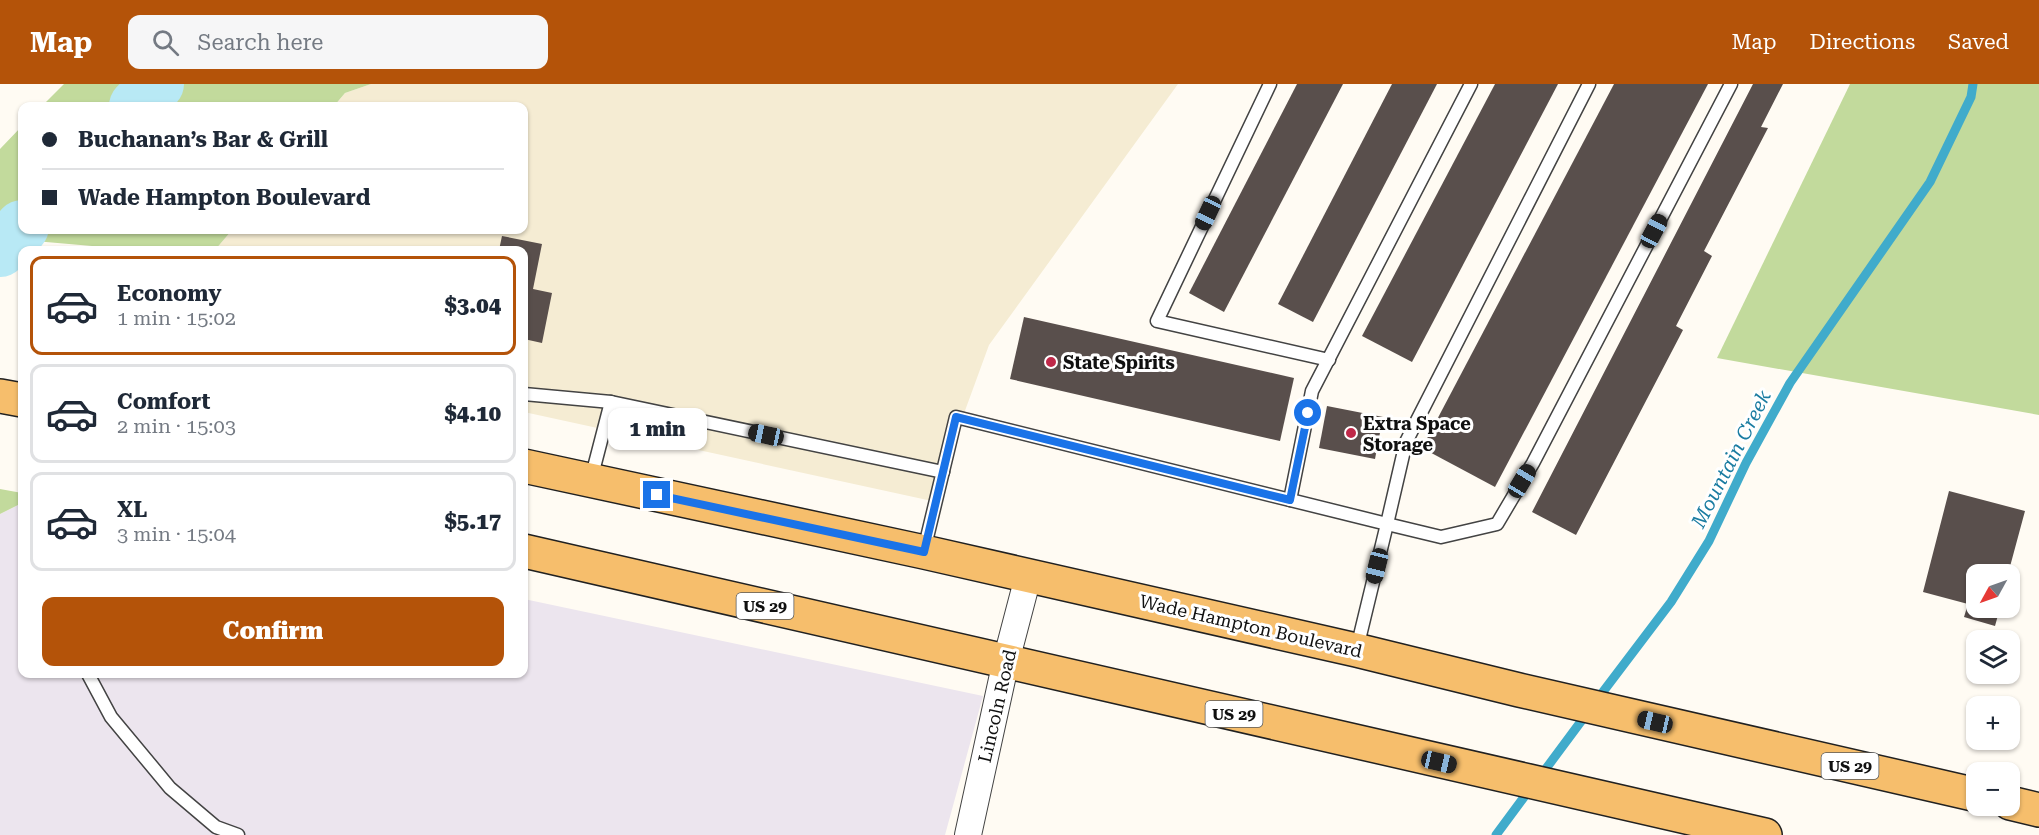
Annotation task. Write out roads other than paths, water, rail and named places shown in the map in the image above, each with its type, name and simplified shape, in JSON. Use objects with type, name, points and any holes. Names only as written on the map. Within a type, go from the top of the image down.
[{"type":"main road","points":[[0,396],[18,399]]},
{"type":"main road","name":"Wade Hampton Boulevard","points":[[528,467],[924,552],[1966,792]]},
{"type":"main road","name":"US 29","points":[[528,552],[1765,835]]},
{"type":"main road","points":[[2020,805],[2039,810]]},
{"type":"street","name":"Lincoln Road","points":[[968,835],[1006,661],[1028,577]]},
{"type":"lane","points":[[1270,84],[1156,321],[1329,360]]},
{"type":"lane","points":[[1290,500],[1312,391],[1471,84]]},
{"type":"lane","points":[[1356,650],[1406,442],[1589,84]]},
{"type":"lane","points":[[924,552],[956,417],[1442,537],[1497,524],[1533,463],[1731,84]]},
{"type":"lane","points":[[528,394],[611,402],[943,472]]},
{"type":"lane","points":[[591,481],[611,402]]},
{"type":"lane","points":[[90,678],[111,717],[170,788],[216,827],[238,835]]},
{"type":"waterway","points":[[140,102],[157,84]]},
{"type":"waterway","name":"Mountain Creek","points":[[1596,701],[1671,602],[1709,541],[1746,463],[1790,383],[1930,182],[1971,97],[1973,84]]},
{"type":"waterway","points":[[0,250],[18,231]]},
{"type":"waterway","name":"Mountain Creek","points":[[1539,778],[1588,712]]},
{"type":"waterway","name":"Mountain Creek","points":[[1496,835],[1530,789]]},
{"type":"place","name":"State Spirits","points":[[1051,362]]},
{"type":"place","name":"Extra Space Storage","points":[[1351,433]]}]
